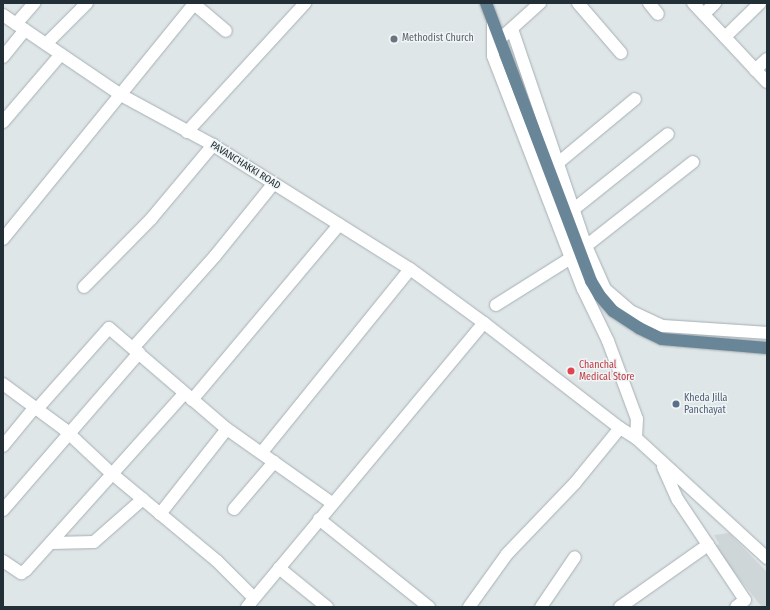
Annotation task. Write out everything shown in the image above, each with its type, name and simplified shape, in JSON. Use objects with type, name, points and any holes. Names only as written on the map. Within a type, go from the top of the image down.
[{"type":"main road","points":[[486,3],[591,281],[613,311],[639,328],[662,339],[767,348]]},
{"type":"street","points":[[3,57],[34,3]]},
{"type":"street","points":[[46,44],[87,3]]},
{"type":"street","points":[[187,132],[305,3]]},
{"type":"street","points":[[501,43],[512,29],[540,3]]},
{"type":"street","points":[[578,3],[621,53]]},
{"type":"street","points":[[649,3],[658,14]]},
{"type":"street","points":[[693,3],[767,82]]},
{"type":"street","points":[[704,14],[715,3]]},
{"type":"street","points":[[725,37],[760,3]]},
{"type":"street","points":[[3,239],[121,95],[198,5],[226,31]]},
{"type":"street","name":"PAVANCHAKKI ROAD","points":[[3,15],[121,95],[213,145],[410,269],[484,323],[620,428],[636,438],[660,462],[767,558]]},
{"type":"street","points":[[493,23],[493,56],[582,289],[608,341],[637,419],[636,438]]},
{"type":"street","points":[[512,29],[586,246],[605,289],[630,311],[650,323],[675,328],[767,333]]},
{"type":"street","points":[[3,122],[61,54]]},
{"type":"street","points":[[755,70],[767,59]]},
{"type":"street","points":[[558,163],[635,99]]},
{"type":"street","points":[[574,209],[668,134]]},
{"type":"street","points":[[84,287],[151,219],[213,145]]},
{"type":"street","points":[[586,246],[693,162]]},
{"type":"street","points":[[3,510],[215,256],[273,184]]},
{"type":"street","points":[[3,561],[21,573],[188,397],[339,225]]},
{"type":"street","points":[[496,304],[571,258]]},
{"type":"street","points":[[262,452],[410,269]]},
{"type":"street","points":[[3,384],[68,433],[114,475],[217,561],[250,603],[332,503],[484,323]]},
{"type":"street","points":[[3,446],[109,328],[226,429],[262,452],[332,503]]},
{"type":"street","points":[[469,607],[507,554],[575,483],[620,428]]},
{"type":"street","points":[[160,514],[226,429]]},
{"type":"street","points":[[234,509],[274,462]]},
{"type":"street","points":[[660,462],[678,500],[708,545],[744,605]]},
{"type":"street","points":[[50,543],[94,542],[143,499]]},
{"type":"street","points":[[319,519],[430,607]]},
{"type":"street","points":[[620,607],[708,545]]},
{"type":"street","points":[[541,607],[575,558]]},
{"type":"street","points":[[279,568],[327,607]]},
{"type":"shaded area","points":[[729,533],[767,572],[767,607],[762,607],[714,547],[719,544],[714,535]]},
{"type":"place","name":"Methodist Church","points":[[394,39]]},
{"type":"place","name":"Chanchal Medical Store","points":[[571,371]]},
{"type":"place","name":"Kheda Jilla Panchayat","points":[[676,404]]}]
